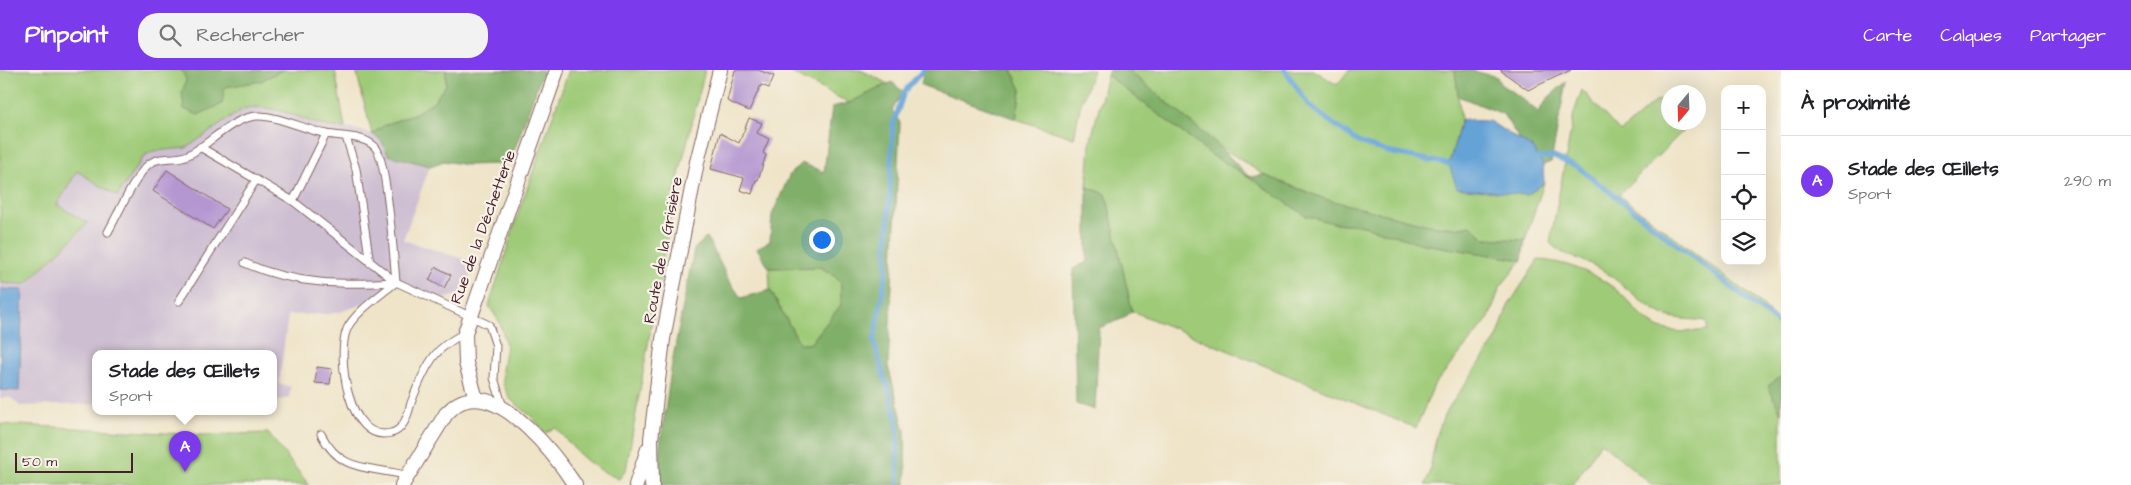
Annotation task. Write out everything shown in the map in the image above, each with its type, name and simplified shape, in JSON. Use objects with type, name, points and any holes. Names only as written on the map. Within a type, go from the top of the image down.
[{"type":"street","name":"Rue de la Déchetterie","points":[[476,399],[466,363],[465,332],[557,70]]},
{"type":"street","name":"Route de la Grisière","points":[[652,485],[651,439],[663,339],[697,162],[720,70]]},
{"type":"street","points":[[405,481],[446,414],[455,405],[465,400],[476,399],[488,401],[503,408],[520,420],[572,479],[584,485]]},
{"type":"street","name":"Route de la Grisière","points":[[636,485],[651,439]]},
{"type":"lane","points":[[108,232],[141,173],[149,164],[158,159],[188,155],[245,118],[259,116],[326,134],[367,141],[375,146],[379,153],[385,185],[396,282]]},
{"type":"lane","points":[[293,201],[326,134]]},
{"type":"lane","points":[[346,137],[356,169],[370,263]]},
{"type":"lane","points":[[200,148],[293,201],[396,282],[489,325],[496,346],[494,378],[503,408]]},
{"type":"lane","points":[[179,301],[256,180]]},
{"type":"lane","points":[[245,263],[264,272],[299,280],[350,284],[396,282]]},
{"type":"lane","points":[[396,282],[351,321],[344,337],[350,401],[362,424],[371,430],[381,433],[390,434],[398,430],[404,423],[416,390],[434,356],[451,340],[465,332]]},
{"type":"lane","points":[[322,434],[333,453],[344,462],[392,472],[405,481]]},
{"type":"shaded area","points":[[253,106],[266,108],[324,125],[365,131],[381,140],[388,155],[430,166],[403,240],[473,262],[466,293],[446,298],[443,304],[396,282],[360,305],[340,312],[288,315],[279,384],[291,387],[289,398],[277,400],[277,350],[92,350],[92,404],[20,406],[11,398],[0,398],[0,283],[26,284],[88,223],[56,205],[77,170],[133,171],[143,156],[153,151],[175,150],[243,109]]},
{"type":"green space","points":[[0,70],[182,70],[187,80],[182,94],[261,81],[282,70],[335,70],[345,128],[322,125],[273,109],[253,107],[243,109],[186,148],[153,151],[144,156],[117,196],[77,171],[57,205],[88,223],[26,284],[0,283]]},
{"type":"green space","points":[[182,70],[282,70],[261,81],[225,87],[222,104],[198,115],[184,109],[182,94],[186,80]]},
{"type":"green space","points":[[356,70],[446,70],[446,85],[433,102],[416,113],[385,125],[372,134]]},
{"type":"green space","points":[[446,70],[543,70],[510,162],[467,165],[444,161],[430,166],[388,155],[381,140],[372,134],[385,125],[416,113],[433,102],[446,85]]},
{"type":"green space","points":[[569,70],[705,70],[675,191],[626,470],[619,479],[590,463],[555,427],[546,433],[532,417],[510,399],[503,384],[502,370],[506,345],[500,323],[489,306],[519,211]]},
{"type":"green space","points":[[786,70],[861,70],[888,84],[849,103]]},
{"type":"green space","points":[[924,70],[1012,70],[1021,90],[1016,119],[921,85]]},
{"type":"green space","points":[[1012,70],[1093,70],[1080,107],[1074,138],[1016,119],[1021,90]]},
{"type":"green space","points":[[1109,70],[1128,70],[1218,145],[1249,177],[1213,156],[1107,75]]},
{"type":"green space","points":[[1128,70],[1314,70],[1337,85],[1349,70],[1455,70],[1461,120],[1449,164],[1527,195],[1544,183],[1525,240],[1484,238],[1471,225],[1455,228],[1429,225],[1354,207],[1325,199],[1264,175],[1218,145]]},
{"type":"green space","points":[[1455,70],[1474,71],[1497,77],[1500,84],[1538,112],[1549,97],[1566,82],[1551,162],[1543,165],[1534,149],[1519,139],[1503,114],[1458,96]]},
{"type":"green space","points":[[1107,75],[1213,156],[1333,223],[1360,225],[1424,244],[1522,260],[1500,287],[1489,318],[1434,385],[1416,428],[1132,311],[1106,194],[1087,187],[1090,144]]},
{"type":"green space","points":[[892,82],[903,92],[892,110],[900,123],[888,366],[905,431],[906,485],[661,485],[660,445],[672,363],[694,249],[707,237],[728,279],[741,298],[770,290],[800,344],[810,344],[841,305],[841,281],[821,267],[769,268],[757,248],[770,241],[772,215],[790,174],[801,163],[824,172],[832,107],[849,103]]},
{"type":"green space","points":[[1582,90],[1620,132],[1652,104],[1660,100],[1661,130],[1684,130],[1619,195],[1760,303],[1781,324],[1781,485],[1652,485],[1601,442],[1573,485],[1425,485],[1429,475],[1436,437],[1445,413],[1497,338],[1508,306],[1538,260],[1560,263],[1584,271],[1606,282],[1616,289],[1644,318],[1658,327],[1679,332],[1708,330],[1706,321],[1669,317],[1654,310],[1601,269],[1564,253],[1550,243],[1574,113]]},
{"type":"green space","points":[[1264,175],[1325,199],[1429,225],[1455,228],[1471,225],[1484,238],[1525,240],[1522,260],[1423,244],[1360,225],[1333,223],[1306,216],[1249,177]]},
{"type":"green space","points":[[1087,187],[1106,194],[1132,311],[1124,318],[1099,328],[1095,410],[1076,404],[1073,269],[1087,262]]},
{"type":"green space","points":[[821,267],[841,281],[841,305],[810,344],[800,344],[770,290],[769,268]]},
{"type":"green space","points":[[1781,376],[1781,413],[1768,386]]},
{"type":"green space","points":[[0,424],[202,435],[268,433],[309,485],[0,485]]},
{"type":"water","points":[[1461,120],[1489,121],[1534,149],[1543,165],[1544,183],[1527,195],[1457,188],[1449,164]]},
{"type":"water","points":[[0,289],[23,290],[19,391],[0,390]]},
{"type":"building","points":[[735,70],[758,70],[774,76],[769,88],[761,85],[749,111],[727,101]]},
{"type":"building","points":[[1500,70],[1571,70],[1528,90]]},
{"type":"building","points":[[749,118],[762,123],[757,133],[769,139],[763,153],[766,155],[752,194],[740,190],[744,178],[711,169],[720,133],[739,143]]},
{"type":"building","points":[[167,170],[227,209],[213,229],[153,191]]},
{"type":"building","points":[[436,267],[451,275],[444,288],[429,280]]},
{"type":"building","points":[[317,367],[332,369],[330,384],[315,383]]},
{"type":"waterway","points":[[898,485],[897,420],[874,342],[886,273],[893,125],[904,92],[923,70]]},
{"type":"waterway","points":[[1285,70],[1309,106],[1358,142],[1388,152],[1455,164]]},
{"type":"waterway","points":[[1533,158],[1554,157],[1578,167],[1781,326]]},
{"type":"place","name":"Stade des Œillets","points":[[185,472]]}]
